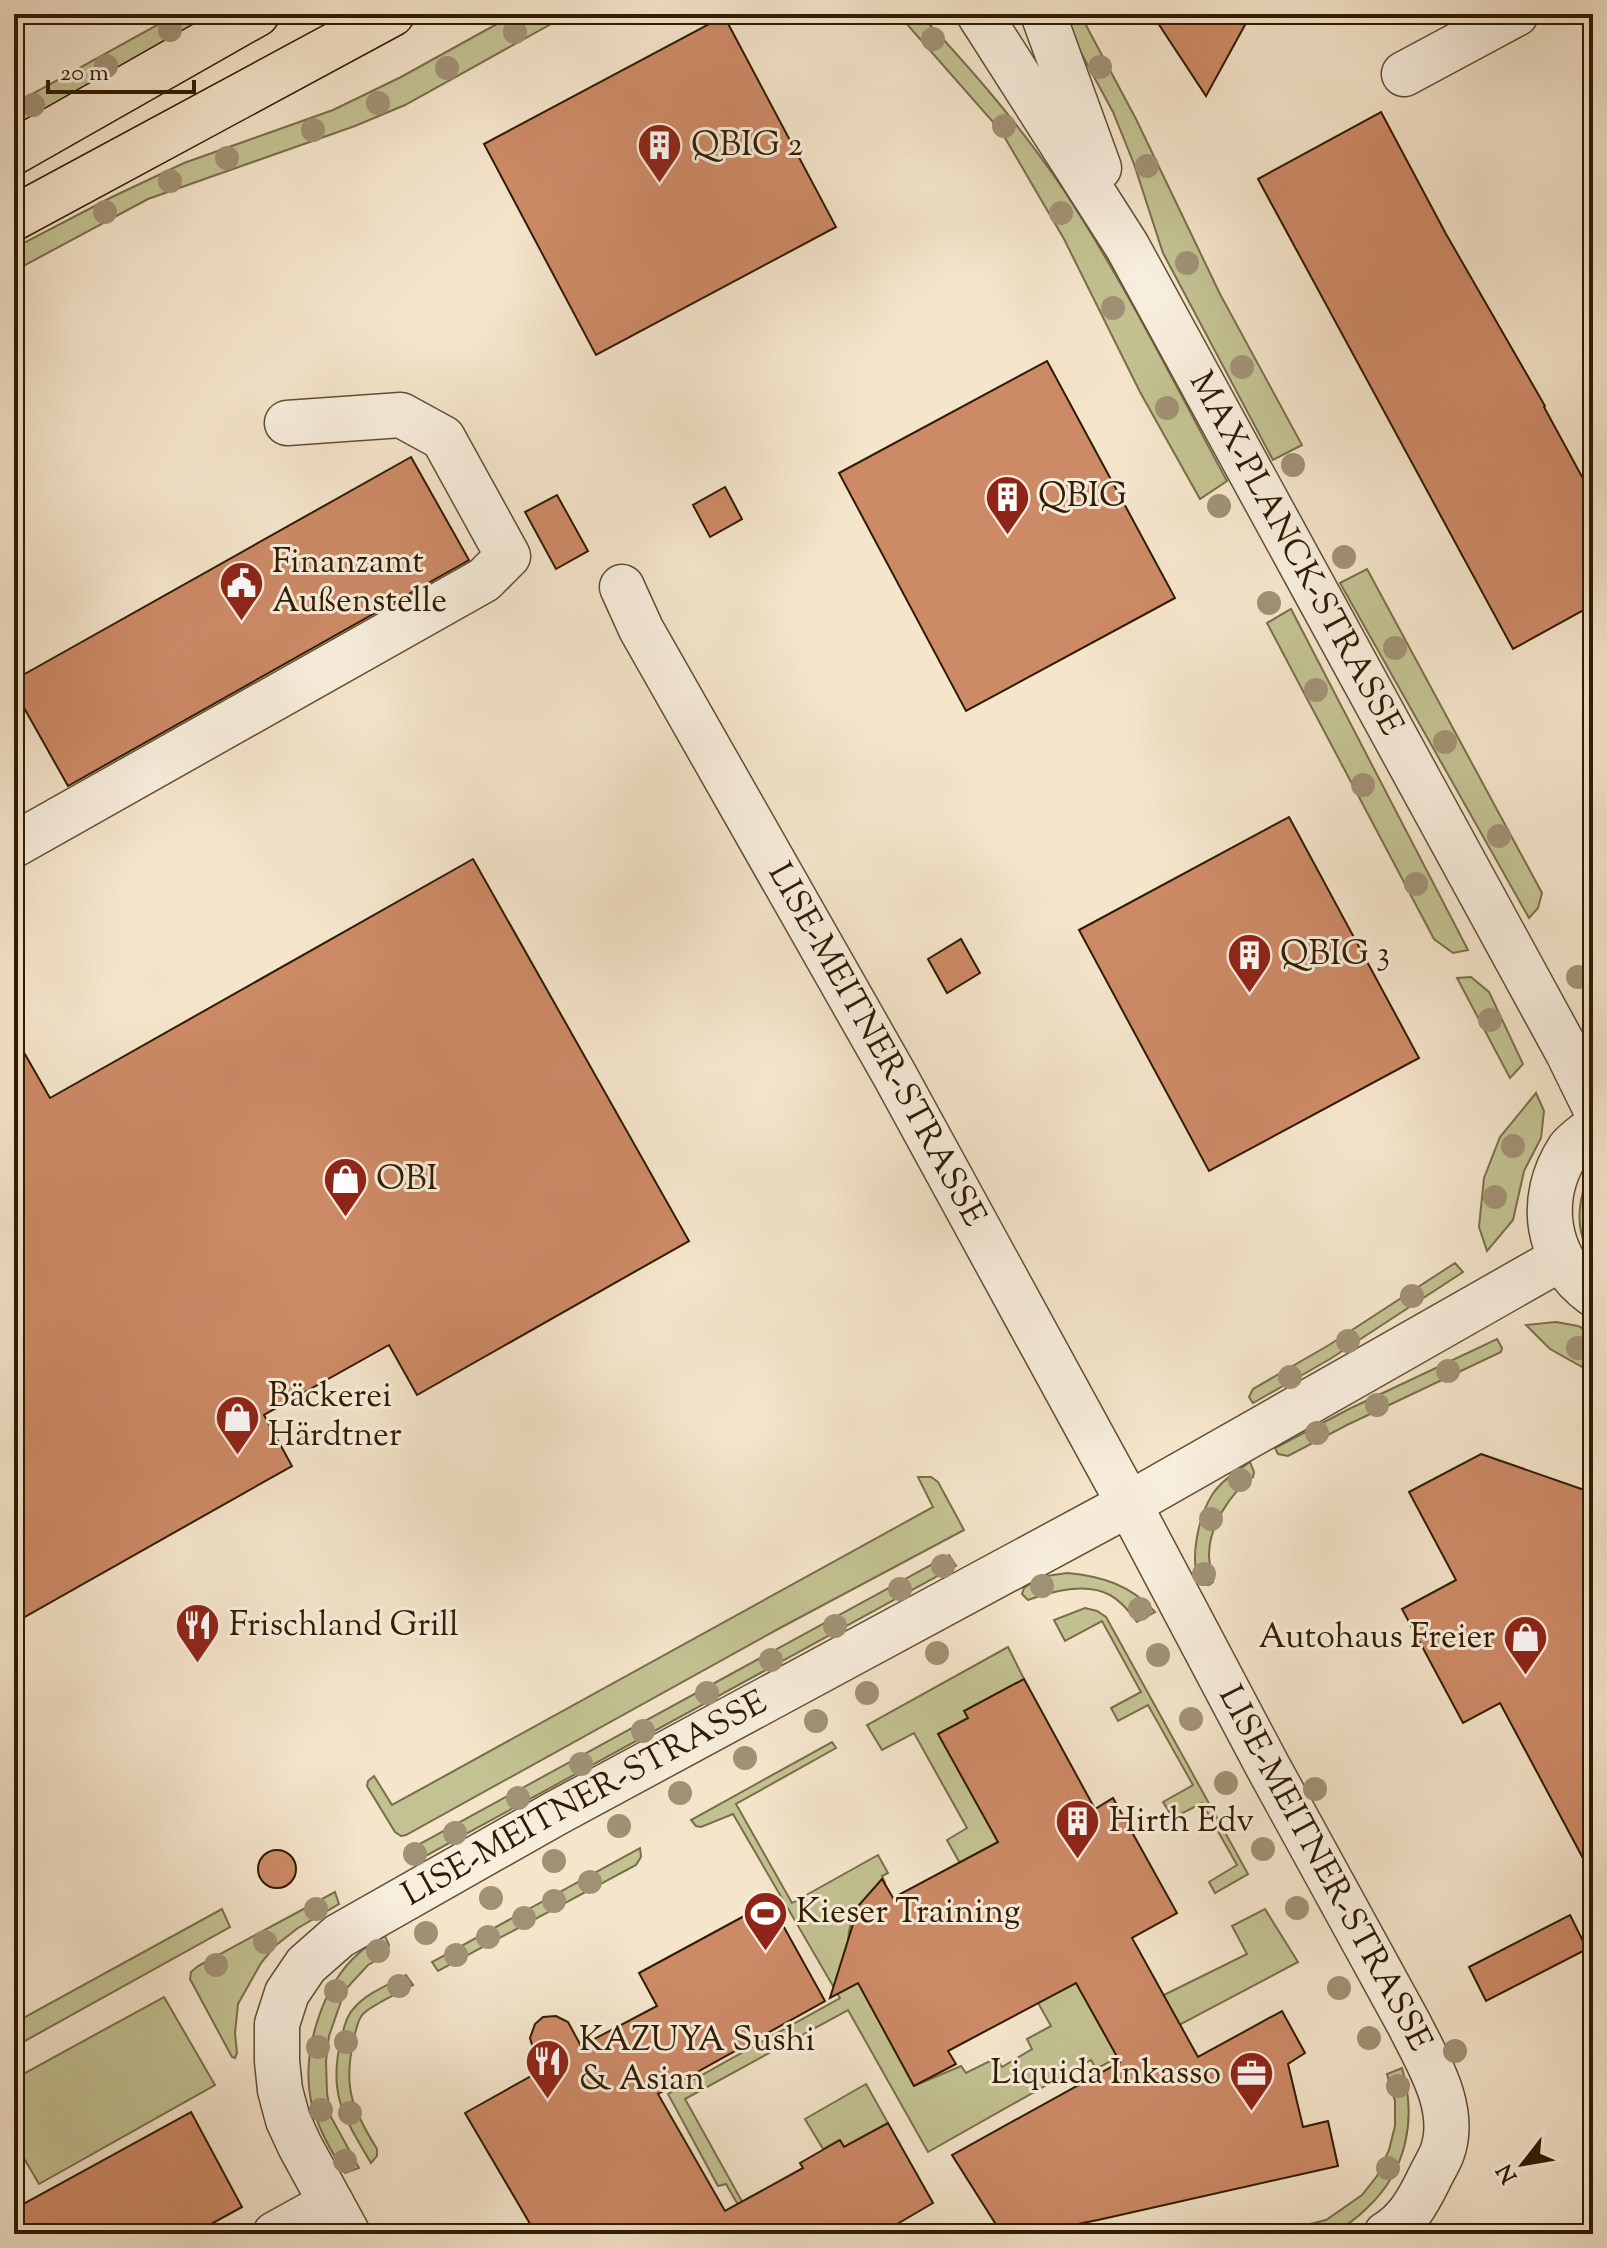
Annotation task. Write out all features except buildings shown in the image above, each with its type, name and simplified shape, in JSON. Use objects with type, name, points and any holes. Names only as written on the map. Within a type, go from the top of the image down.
[{"type":"main road","points":[[14,152],[257,14]]},
{"type":"main road","points":[[14,218],[392,14]]},
{"type":"street","points":[[945,14],[1127,246]]},
{"type":"street","name":"MAX-PLANCK-STRASSE","points":[[979,14],[1127,246],[1553,1025],[1593,1104]]},
{"type":"street","points":[[1043,14],[1127,246]]},
{"type":"street","points":[[1404,74],[1516,14]]},
{"type":"street","points":[[14,845],[484,580],[508,556],[443,438],[401,415],[287,423]]},
{"type":"street","name":"LISE-MEITNER-STRASSE","points":[[622,587],[641,629],[894,1074],[1409,2024],[1438,2088],[1445,2109],[1446,2135],[1442,2152],[1411,2213],[1386,2234]]},
{"type":"street","points":[[1593,1128],[1571,1147],[1553,1181],[1549,1221],[1560,1259],[1579,1284],[1593,1294]]},
{"type":"street","name":"LISE-MEITNER-STRASSE","points":[[339,2218],[288,2120],[280,2090],[277,2024],[287,1993],[306,1965],[339,1936],[556,1813],[1129,1504],[1560,1259]]},
{"type":"street","points":[[275,2234],[339,2218]]},
{"type":"shaded area","points":[[177,14],[213,14],[14,128],[14,104]]},
{"type":"shaded area","points":[[515,14],[569,14],[405,105],[355,126],[148,199],[14,271],[14,248],[112,197],[184,163],[333,110],[401,77]]},
{"type":"shaded area","points":[[898,14],[920,14],[958,56],[1030,143],[1085,224],[1148,333],[1227,481],[1200,499],[1140,392],[1064,239],[1001,131]]},
{"type":"shaded area","points":[[1060,14],[1080,14],[1136,119],[1220,294],[1302,445],[1273,460],[1163,253],[1134,164],[1113,112]]},
{"type":"shaded area","points":[[1367,569],[1542,893],[1538,908],[1529,918],[1340,583]]},
{"type":"shaded area","points":[[1291,609],[1468,950],[1453,953],[1434,939],[1267,623]]},
{"type":"shaded area","points":[[1471,977],[1489,992],[1523,1064],[1510,1078],[1457,978]]},
{"type":"shaded area","points":[[1536,1093],[1544,1111],[1541,1138],[1524,1171],[1513,1220],[1487,1251],[1479,1227],[1484,1178],[1500,1137]]},
{"type":"shaded area","points":[[1593,1170],[1593,1257],[1582,1236],[1580,1214],[1583,1191]]},
{"type":"shaded area","points":[[1455,1263],[1463,1272],[1330,1359],[1253,1403],[1249,1397],[1253,1389],[1329,1345]]},
{"type":"shaded area","points":[[1556,1322],[1578,1326],[1593,1333],[1593,1373],[1550,1349],[1526,1325]]},
{"type":"shaded area","points":[[1497,1339],[1501,1352],[1288,1456],[1278,1454],[1275,1448],[1349,1409]]},
{"type":"shaded area","points":[[1250,1462],[1253,1477],[1229,1501],[1213,1533],[1209,1555],[1213,1582],[1202,1585],[1195,1565],[1195,1553],[1207,1504],[1216,1490]]},
{"type":"shaded area","points":[[918,1477],[931,1477],[938,1482],[964,1530],[406,1835],[395,1832],[367,1786],[374,1776],[392,1805],[933,1507]]},
{"type":"shaded area","points":[[949,1555],[956,1566],[422,1858],[405,1852]]},
{"type":"shaded area","points":[[1067,1573],[1115,1584],[1136,1595],[1155,1612],[1137,1622],[1114,1597],[1090,1589],[1058,1591],[1028,1600],[1022,1594],[1024,1588],[1040,1577]]},
{"type":"shaded area","points":[[1085,1608],[1106,1617],[1248,1874],[1215,1893],[1209,1882],[1237,1865],[1202,1803],[1173,1818],[1163,1802],[1193,1785],[1148,1705],[1118,1721],[1111,1708],[1141,1692],[1102,1621],[1065,1641],[1054,1620]]},
{"type":"shaded area","points":[[1008,1647],[1024,1679],[965,1711],[968,1718],[939,1735],[1102,2029],[1247,1954],[1232,1926],[1265,1909],[1298,1962],[1096,2069],[1091,2060],[928,2152],[848,2010],[685,2099],[760,2234],[755,2234],[726,2184],[718,2186],[668,2094],[840,1998],[733,1814],[701,1827],[691,1820],[832,1742],[836,1748],[736,1804],[792,1903],[878,1855],[888,1873],[882,1876],[885,1883],[866,1898],[855,1914],[849,1930],[848,1947],[859,1982],[914,2086],[961,2066],[966,2073],[996,2058],[1002,2067],[1032,2049],[1027,2039],[1051,2026],[947,1840],[967,1828],[914,1733],[882,1750],[867,1725]]},
{"type":"shaded area","points":[[640,1848],[641,1857],[636,1865],[438,1971],[432,1962]]},
{"type":"shaded area","points":[[335,1892],[339,1904],[298,1928],[275,1946],[261,1963],[238,2004],[235,2033],[237,2053],[235,2058],[232,2057],[190,1979],[191,1972]]},
{"type":"shaded area","points":[[222,1909],[230,1927],[14,2047],[14,2023]]},
{"type":"shaded area","points":[[385,1936],[389,1945],[386,1955],[368,1965],[345,1990],[329,2036],[326,2061],[331,2117],[359,2168],[345,2173],[321,2129],[311,2101],[309,2062],[312,2042],[317,2021],[334,1983],[359,1953]]},
{"type":"shaded area","points":[[406,1975],[413,1985],[363,2014],[350,2059],[352,2099],[377,2149],[377,2156],[371,2163],[340,2103],[336,2073],[338,2056],[345,2025],[352,2011],[371,1994]]},
{"type":"shaded area","points":[[164,1997],[215,2085],[39,2184],[21,2153],[14,2157],[14,2079]]},
{"type":"shaded area","points":[[1402,2068],[1408,2106],[1405,2143],[1400,2161],[1381,2193],[1357,2217],[1329,2232],[1270,2234],[1326,2220],[1362,2195],[1377,2176],[1389,2150],[1395,2126],[1395,2101],[1387,2074]]},
{"type":"shaded area","points":[[866,2084],[888,2123],[844,2147],[839,2140],[823,2149],[805,2119]]},
{"type":"place","name":"QBIG 2","points":[[660,185]]},
{"type":"place","name":"QBIG","points":[[1007,536]]},
{"type":"place","name":"Finanzamt Außenstelle","points":[[241,622]]},
{"type":"place","name":"QBIG 3","points":[[1249,994]]},
{"type":"place","name":"OBI","points":[[345,1219]]},
{"type":"place","name":"Bäckerei Härdtner","points":[[237,1456]]},
{"type":"place","name":"Frischland Grill","points":[[198,1665]]},
{"type":"place","name":"Autohaus Freier","points":[[1526,1677]]},
{"type":"place","name":"Hirth Edv","points":[[1078,1861]]},
{"type":"place","name":"Kieser Training","points":[[765,1952]]},
{"type":"place","name":"KAZUYA Sushi & Asian","points":[[548,2100]]},
{"type":"place","name":"Liquida Inkasso","points":[[1252,2113]]}]
